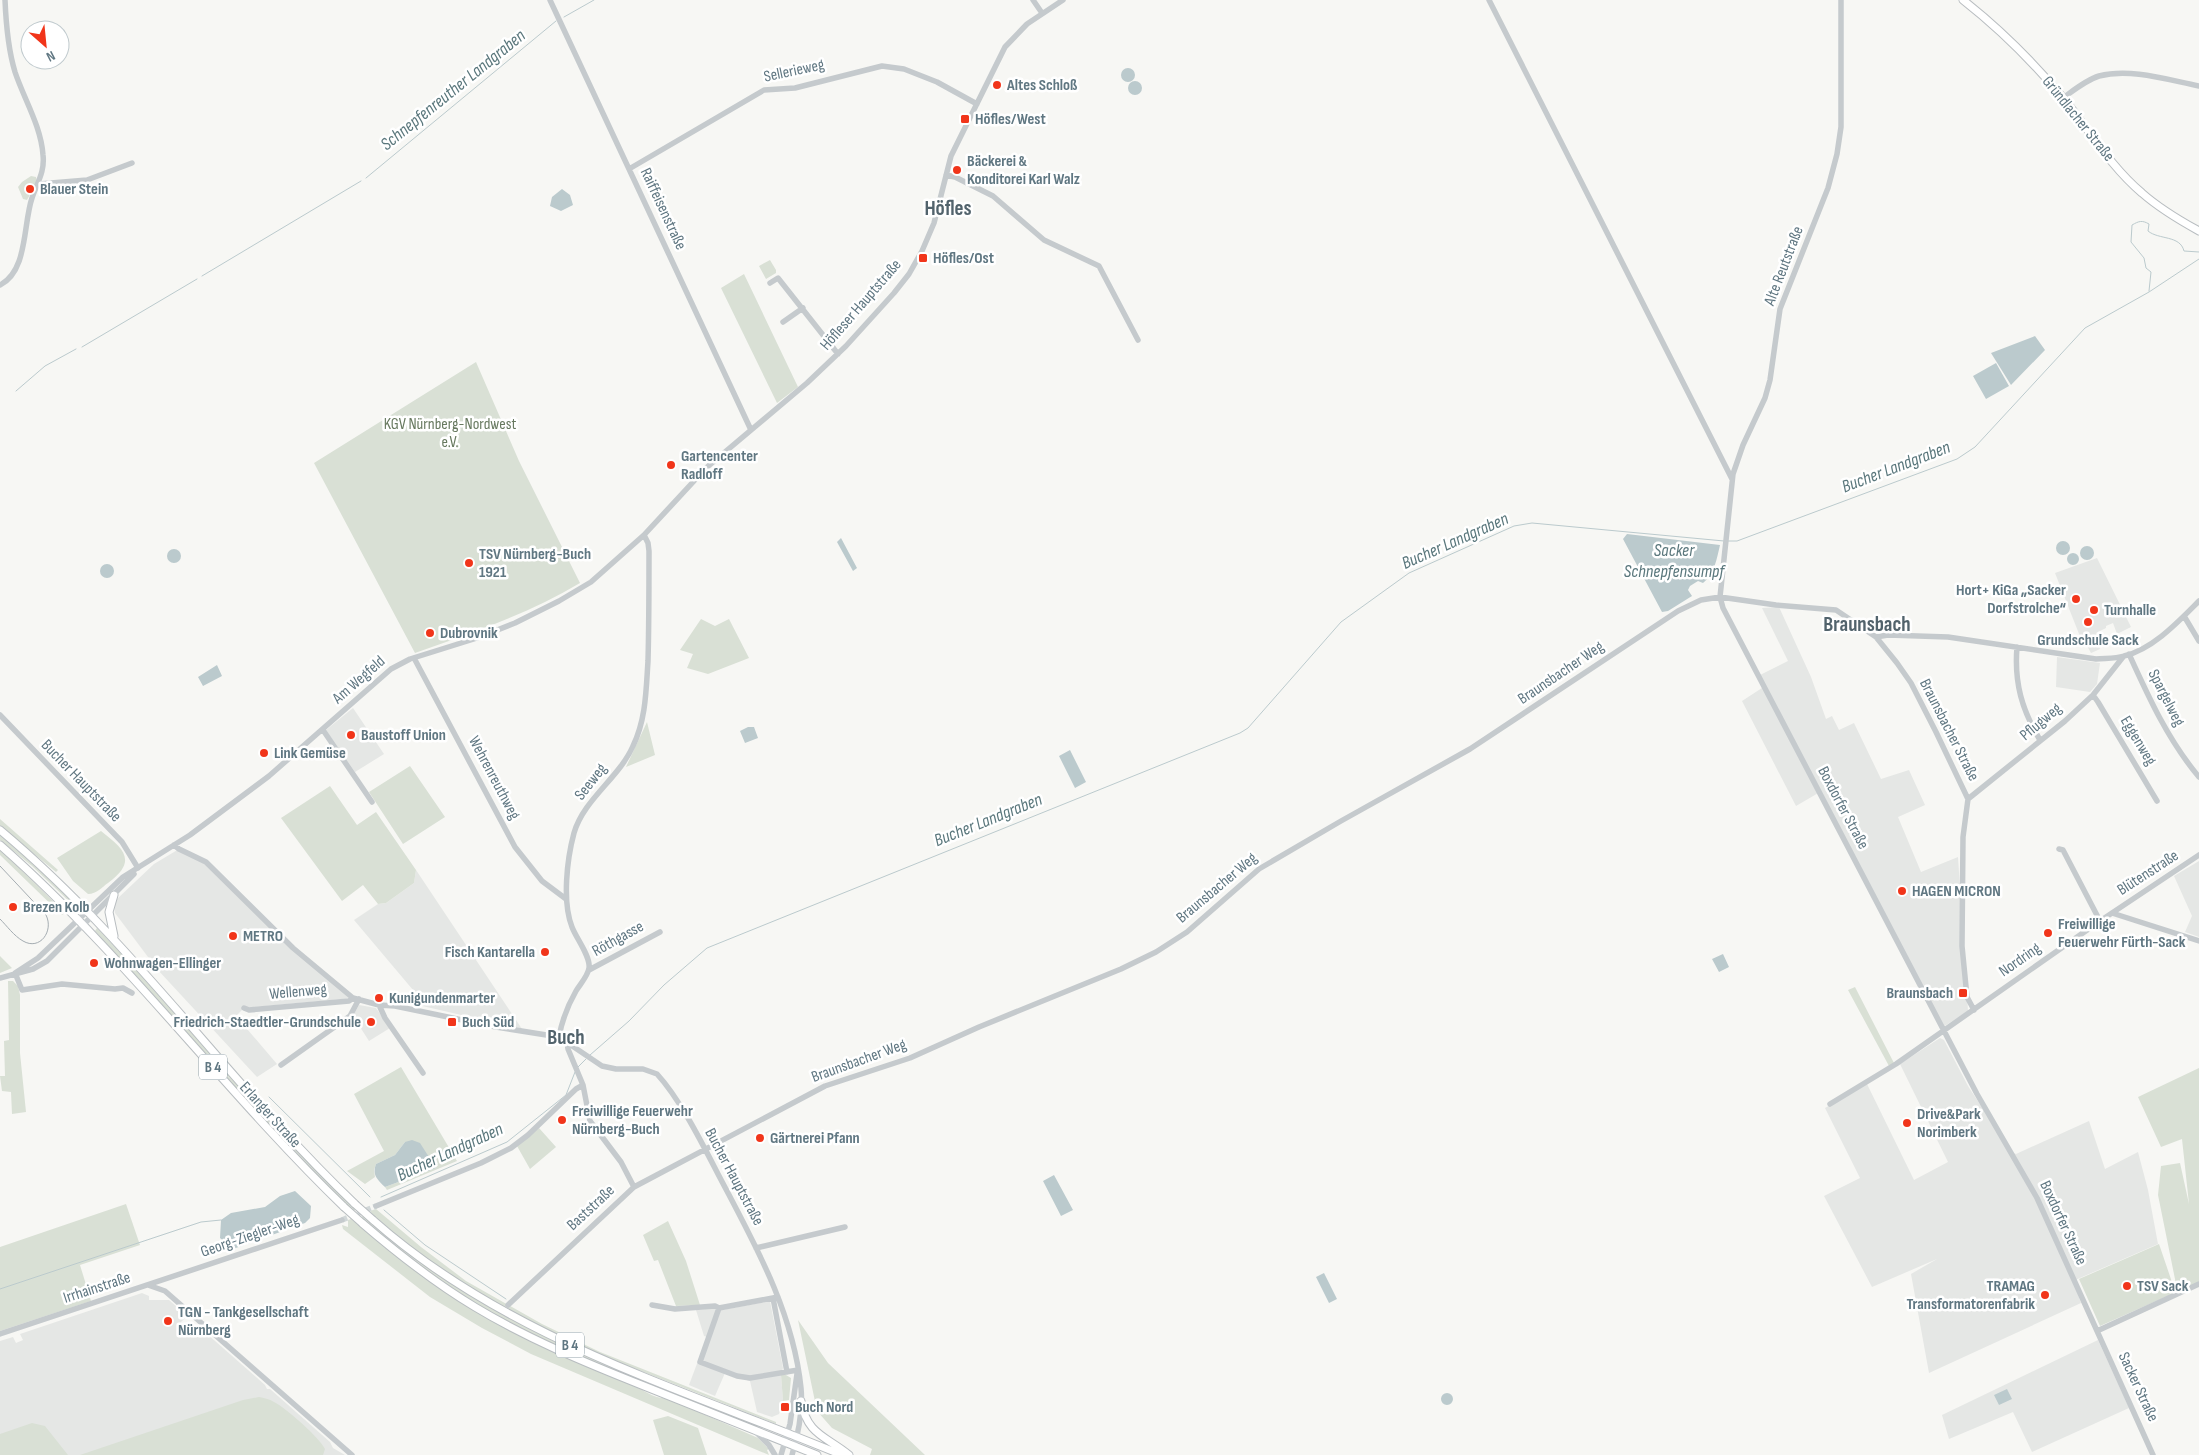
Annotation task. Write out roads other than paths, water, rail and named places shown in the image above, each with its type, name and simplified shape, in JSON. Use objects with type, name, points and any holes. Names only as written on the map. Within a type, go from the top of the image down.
[{"type":"main road","name":"Gründlacher Straße","points":[[1963,0],[2010,40],[2063,98],[2111,160],[2138,189],[2172,216],[2199,231]]},
{"type":"main road","name":"Erlanger Straße","points":[[0,830],[55,878],[115,939],[276,1123],[355,1204],[445,1276],[522,1322],[584,1351],[788,1433]]},
{"type":"main road","name":"Erlanger Straße","points":[[0,844],[78,918],[141,985],[274,1135],[344,1207],[418,1269],[461,1298],[505,1324],[588,1363],[754,1430]]},
{"type":"main road","name":"B 4","points":[[114,895],[109,912],[115,939]]},
{"type":"main road","points":[[801,1401],[803,1412],[810,1426],[821,1437],[849,1455]]},
{"type":"main road","name":"B 4","points":[[754,1430],[817,1455]]},
{"type":"main road","name":"B 4","points":[[788,1433],[842,1455]]},
{"type":"street","points":[[2,284],[21,255],[32,198],[42,173],[44,156],[40,136],[15,72],[5,0]]},
{"type":"street","name":"Raiffeisenstraße","points":[[550,0],[751,430]]},
{"type":"street","points":[[1033,0],[1042,13]]},
{"type":"street","name":"Höfleser Hauptstraße","points":[[644,535],[703,471],[807,383],[878,312],[914,265],[924,247],[934,223],[951,156],[1008,42],[1042,13],[1063,0]]},
{"type":"street","points":[[1489,0],[1732,479]]},
{"type":"street","name":"Alte Reutstraße","points":[[1720,597],[1732,479],[1743,445],[1765,398],[1770,380],[1780,309],[1785,293],[1816,220],[1837,154],[1842,127],[1841,0]]},
{"type":"street","name":"Sellerieweg","points":[[629,169],[764,90],[795,88],[882,66],[904,69],[937,82],[977,104]]},
{"type":"street","points":[[2063,98],[2086,82],[2099,76],[2116,74],[2132,74],[2199,86]]},
{"type":"street","points":[[38,184],[87,180],[132,163]]},
{"type":"street","points":[[946,175],[954,176],[993,196],[1044,240],[1099,266],[1105,274],[1138,340]]},
{"type":"street","points":[[770,283],[778,278],[838,354]]},
{"type":"street","points":[[783,322],[803,308]]},
{"type":"street","name":"Am Wegfeld","points":[[15,973],[38,958],[123,877],[174,845],[266,779],[386,673],[414,658],[482,636],[546,608],[602,574],[644,535]]},
{"type":"street","name":"Seeweg","points":[[590,970],[589,962],[571,926],[566,899],[571,846],[575,831],[592,802],[618,770],[633,747],[642,722],[647,695],[649,551],[644,535]]},
{"type":"street","name":"Braunsbacher Straße","points":[[1720,597],[1769,605],[1836,610],[1876,637],[1910,683],[1968,799],[1963,836],[1962,946],[1967,997],[1974,1010]]},
{"type":"street","name":"Boxdorfer Straße","points":[[1720,597],[1723,608],[1760,681],[1976,1094],[2037,1198],[2097,1331]]},
{"type":"street","name":"Braunsbacher Weg","points":[[705,1150],[825,1086],[910,1058],[1121,969],[1156,952],[1187,932],[1240,883],[1266,865],[1341,821],[1458,757],[1678,611],[1701,600],[1720,597]]},
{"type":"street","points":[[1876,637],[1888,635],[1941,637],[2096,659],[2126,656],[2161,636],[2199,601]]},
{"type":"street","points":[[2184,616],[2199,641]]},
{"type":"street","points":[[2017,647],[2016,672],[2021,702],[2040,740]]},
{"type":"street","name":"Pflugweg","points":[[1968,799],[2065,721],[2092,695],[2126,656]]},
{"type":"street","name":"Spargelweg","points":[[2126,656],[2183,757],[2199,777]]},
{"type":"street","name":"Wehrenreuthweg","points":[[414,658],[515,846],[542,881],[566,899]]},
{"type":"street","name":"Eggenweg","points":[[2092,695],[2157,801]]},
{"type":"street","name":"Bucher Hauptstraße","points":[[0,716],[122,842],[138,868]]},
{"type":"street","points":[[323,730],[372,802]]},
{"type":"street","name":"Bucher Hauptstraße","points":[[174,845],[179,850],[206,862],[293,948],[356,999],[496,1027],[559,1036],[588,1057],[609,1068],[643,1069],[656,1074],[705,1150],[756,1248],[775,1298],[787,1320],[798,1370],[801,1401],[792,1455]]},
{"type":"street","points":[[2059,850],[2063,850],[2100,921]]},
{"type":"street","name":"Blütenstraße","points":[[2112,913],[2199,856]]},
{"type":"street","name":"Am Wegfeld","points":[[15,973],[33,969],[47,961],[114,895],[138,868]]},
{"type":"street","points":[[2112,913],[2199,941]]},
{"type":"street","name":"Nordring","points":[[1944,1031],[2112,913]]},
{"type":"street","name":"Röthgasse","points":[[590,970],[660,932]]},
{"type":"street","points":[[559,1036],[562,1020],[575,993],[590,970]]},
{"type":"street","points":[[0,978],[15,973],[22,990],[62,984],[115,989],[123,988],[132,993]]},
{"type":"street","points":[[281,1066],[350,1016],[356,999]]},
{"type":"street","name":"Wellenweg","points":[[244,1008],[249,1010],[356,999]]},
{"type":"street","points":[[379,1005],[385,1018],[423,1073]]},
{"type":"street","points":[[1830,1104],[1896,1064],[1944,1031]]},
{"type":"street","points":[[567,1041],[568,1048],[584,1085],[590,1121],[621,1162],[634,1187]]},
{"type":"street","points":[[376,1206],[481,1163],[511,1148],[528,1135],[576,1088],[584,1085]]},
{"type":"street","name":"Baststraße","points":[[508,1305],[634,1187],[705,1150]]},
{"type":"street","name":"Georg-Ziegler-Weg","points":[[148,1285],[342,1220]]},
{"type":"street","points":[[756,1248],[844,1227]]},
{"type":"street","points":[[165,1291],[167,1279]]},
{"type":"street","points":[[2097,1331],[2199,1284]]},
{"type":"street","name":"Irrhainstraße","points":[[0,1334],[148,1285],[165,1291],[352,1455]]},
{"type":"street","points":[[652,1305],[675,1308],[714,1306],[719,1308],[775,1298]]},
{"type":"street","name":"Bucher Hauptstraße","points":[[775,1298],[786,1372]]},
{"type":"street","points":[[719,1308],[700,1362],[736,1376],[750,1378],[798,1370]]},
{"type":"street","name":"Sacker Straße","points":[[2097,1331],[2153,1455]]},
{"type":"street","name":"Bucher Hauptstraße","points":[[781,1455],[788,1433],[798,1370]]},
{"type":"street","points":[[754,1430],[775,1455]]},
{"type":"water","points":[[1125,68],[1131,68],[1135,75],[1131,82],[1125,82],[1121,78],[1121,72]]},
{"type":"water","points":[[1135,81],[1140,83],[1142,88],[1140,93],[1135,95],[1130,93],[1128,88],[1130,83]]},
{"type":"water","points":[[562,189],[570,195],[573,205],[561,211],[550,206],[552,197]]},
{"type":"water","points":[[2035,336],[2045,350],[2011,385],[1991,353]]},
{"type":"water","points":[[1996,363],[2009,386],[1986,399],[1973,376]]},
{"type":"water","name":"Sacker Schnepfensumpf","points":[[1627,534],[1720,545],[1714,566],[1707,580],[1703,583],[1698,581],[1690,586],[1688,590],[1692,596],[1668,611],[1662,612],[1623,539]]},
{"type":"water","points":[[841,538],[857,568],[853,571],[837,542]]},
{"type":"water","points":[[2063,541],[2068,543],[2070,548],[2068,553],[2063,555],[2058,553],[2056,548],[2058,543]]},
{"type":"water","points":[[2087,546],[2092,548],[2094,553],[2092,558],[2087,560],[2082,558],[2080,553],[2082,548]]},
{"type":"water","points":[[174,549],[179,551],[181,556],[179,561],[174,563],[169,561],[167,556],[169,551]]},
{"type":"water","points":[[2071,553],[2075,553],[2079,559],[2075,565],[2071,565],[2067,561],[2067,557]]},
{"type":"water","points":[[107,564],[112,566],[114,571],[112,576],[107,578],[102,576],[100,571],[102,566]]},
{"type":"water","points":[[217,665],[222,676],[203,686],[198,677]]},
{"type":"water","points":[[748,727],[754,727],[758,738],[745,743],[740,731]]},
{"type":"water","points":[[1070,750],[1086,782],[1075,788],[1059,756]]},
{"type":"water","points":[[1723,954],[1729,967],[1719,972],[1712,959]]},
{"type":"water","points":[[412,1140],[420,1143],[436,1168],[385,1187],[376,1177],[376,1164],[395,1155],[405,1142]]},
{"type":"water","points":[[1054,1175],[1073,1210],[1061,1216],[1043,1181]]},
{"type":"water","points":[[295,1191],[311,1206],[310,1218],[305,1223],[233,1249],[220,1238],[221,1220],[231,1213],[265,1207],[280,1196]]},
{"type":"water","points":[[1324,1273],[1337,1299],[1329,1303],[1316,1277]]},
{"type":"water","points":[[2007,1389],[2012,1399],[1999,1405],[1994,1395]]},
{"type":"water","points":[[1445,1393],[1449,1393],[1453,1399],[1449,1405],[1445,1405],[1441,1401],[1441,1397]]},
{"type":"waterway","name":"Schnepfenreuther Landgraben","points":[[564,17],[594,0]]},
{"type":"waterway","name":"Schnepfenreuther Landgraben","points":[[366,178],[556,21]]},
{"type":"waterway","name":"Schnepfenreuther Landgraben","points":[[202,276],[361,181]]},
{"type":"waterway","points":[[2149,291],[2151,272],[2146,268],[2144,258],[2131,242],[2132,225],[2140,222],[2147,223],[2149,224],[2148,231],[2153,234],[2178,242],[2184,251],[2199,252]]},
{"type":"waterway","name":"Bucher Landgraben","points":[[1728,541],[1737,541],[1957,459],[1975,447],[2085,328],[2149,292],[2199,259]]},
{"type":"waterway","name":"Schnepfenreuther Landgraben","points":[[82,347],[197,279]]},
{"type":"waterway","name":"Schnepfenreuther Landgraben","points":[[16,391],[45,366],[76,349]]},
{"type":"waterway","name":"Bucher Landgraben","points":[[590,1055],[629,1021],[664,985],[707,948],[1240,733],[1248,728],[1341,622],[1409,573],[1514,526],[1532,523],[1724,541]]},
{"type":"waterway","name":"Bucher Landgraben","points":[[578,1067],[586,1059]]},
{"type":"waterway","name":"Bucher Landgraben","points":[[381,1197],[507,1142],[566,1095],[575,1072]]},
{"type":"waterway","points":[[269,1097],[370,1197]]},
{"type":"waterway","points":[[384,1210],[425,1245],[506,1299]]},
{"type":"waterway","name":"Bucher Landgraben","points":[[0,1289],[201,1222],[221,1220]]},
{"type":"tunnel","points":[[342,1220],[376,1206]]},
{"type":"tram line","points":[[0,866],[46,915],[48,921],[47,933],[40,941],[29,943],[23,941],[0,919]]},
{"type":"place","name":"Altes Schloß","points":[[997,85]]},
{"type":"place","name":"Höfles/West","points":[[965,119]]},
{"type":"place","name":"Bäckerei & Konditorei Karl Walz","points":[[957,170]]},
{"type":"place","name":"Blauer Stein","points":[[30,189]]},
{"type":"place","name":"Höfles/Ost","points":[[923,258]]},
{"type":"place","name":"Gartencenter Radloff","points":[[671,465]]},
{"type":"place","name":"TSV Nürnberg-Buch 1921","points":[[469,563]]},
{"type":"place","name":"Hort+ KiGa „Sacker Dorfstrolche“","points":[[2076,599]]},
{"type":"place","name":"Turnhalle","points":[[2094,610]]},
{"type":"place","name":"Grundschule Sack","points":[[2088,622]]},
{"type":"place","name":"Dubrovnik","points":[[430,633]]},
{"type":"place","name":"Baustoff Union","points":[[351,735]]},
{"type":"place","name":"Link Gemüse","points":[[264,753]]},
{"type":"place","name":"HAGEN MICRON","points":[[1902,891]]},
{"type":"place","name":"Brezen Kolb","points":[[13,907]]},
{"type":"place","name":"Freiwillige Feuerwehr Fürth-Sack","points":[[2048,933]]},
{"type":"place","name":"METRO","points":[[233,936]]},
{"type":"place","name":"Fisch Kantarella","points":[[545,952]]},
{"type":"place","name":"Wohnwagen-Ellinger","points":[[94,963]]},
{"type":"place","name":"Braunsbach","points":[[1963,993]]},
{"type":"place","name":"Kunigundenmarter","points":[[379,998]]},
{"type":"place","name":"Friedrich-Staedtler-Grundschule","points":[[371,1022]]},
{"type":"place","name":"Buch Süd","points":[[452,1022]]},
{"type":"place","name":"Freiwillige Feuerwehr Nürnberg-Buch","points":[[562,1120]]},
{"type":"place","name":"Drive&Park Norimberk","points":[[1907,1123]]},
{"type":"place","name":"Gärtnerei Pfann","points":[[760,1138]]},
{"type":"place","name":"TSV Sack","points":[[2127,1286]]},
{"type":"place","name":"TRAMAG Transformatorenfabrik","points":[[2045,1295]]},
{"type":"place","name":"TGN - Tankgesellschaft Nürnberg","points":[[168,1321]]},
{"type":"place","name":"Buch Nord","points":[[785,1407]]},
{"type":"district","name":"Höfles","points":[[948,208]]},
{"type":"district","name":"Braunsbach","points":[[1867,624]]},
{"type":"district","name":"Buch","points":[[566,1037]]},
{"type":"park label","name":"KGV Nürnberg-Nordwest e.V.","points":[[450,433]]}]
